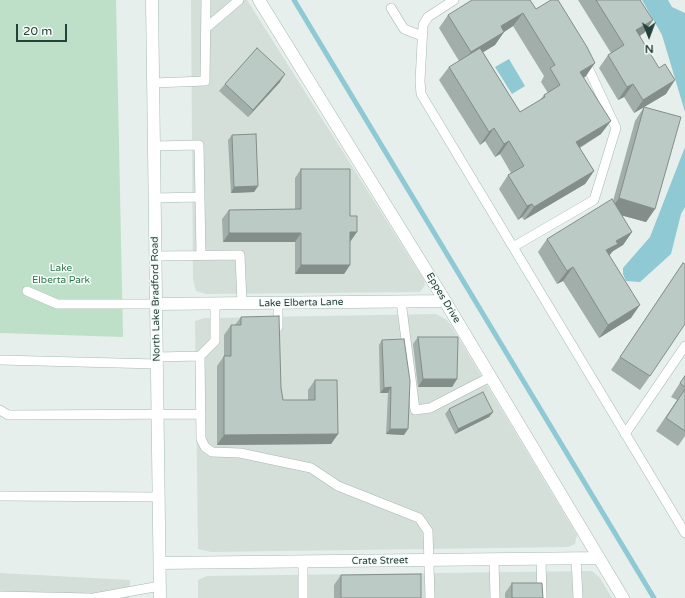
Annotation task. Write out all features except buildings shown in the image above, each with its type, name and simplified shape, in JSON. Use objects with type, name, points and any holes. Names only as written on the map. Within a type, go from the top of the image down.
[{"type":"street","name":"North Lake Bradford Road","points":[[152,0],[160,592]]},
{"type":"street","name":"Eppes Drive","points":[[259,0],[445,301],[623,598]]},
{"type":"street","name":"Lake Elberta Lane","points":[[157,304],[445,301]]},
{"type":"street","name":"Crate Street","points":[[160,563],[599,558]]},
{"type":"lane","points":[[153,83],[205,81],[206,0]]},
{"type":"lane","points":[[206,28],[239,0]]},
{"type":"lane","points":[[454,0],[428,17],[423,25],[420,81],[421,94],[685,533]]},
{"type":"lane","points":[[392,8],[404,29],[422,36]]},
{"type":"lane","points":[[513,247],[594,200],[616,128],[580,51]]},
{"type":"lane","points":[[154,146],[199,145],[201,255]]},
{"type":"lane","points":[[155,198],[200,197]]},
{"type":"lane","points":[[156,256],[240,255],[242,303]]},
{"type":"lane","points":[[27,291],[57,304],[157,304]]},
{"type":"lane","points":[[401,301],[415,410],[430,408],[490,377]]},
{"type":"lane","points":[[0,360],[157,360],[200,356],[215,341],[215,303]]},
{"type":"lane","points":[[278,303],[278,335]]},
{"type":"lane","points":[[625,434],[685,346]]},
{"type":"lane","points":[[200,356],[201,439],[205,447],[212,452],[240,453],[311,468],[338,486],[419,518],[428,532],[430,598]]},
{"type":"lane","points":[[0,410],[8,415],[201,414]]},
{"type":"lane","points":[[0,496],[159,497]]},
{"type":"lane","points":[[576,558],[578,598]]},
{"type":"lane","points":[[494,559],[495,598]]},
{"type":"lane","points":[[541,559],[542,598]]},
{"type":"lane","points":[[303,562],[303,598]]},
{"type":"lane","points":[[94,598],[160,592]]},
{"type":"lane","points":[[0,596],[90,598]]},
{"type":"shaded area","points":[[191,0],[247,0],[424,280],[425,285],[420,292],[206,294],[196,291],[193,279]]},
{"type":"shaded area","points":[[436,314],[447,320],[452,327],[577,535],[575,544],[568,547],[211,552],[198,549],[195,321],[204,318]]},
{"type":"shaded area","points":[[592,571],[600,578],[612,598],[198,598],[198,580],[207,576]]},
{"type":"shaded area","points":[[0,573],[130,580],[129,598],[0,598]]},
{"type":"green space","name":"Lake Elberta Park","points":[[0,0],[116,0],[123,337],[0,333]]},
{"type":"water","points":[[642,0],[668,0],[672,7],[685,13],[685,112],[662,35]]},
{"type":"water","points":[[509,59],[525,86],[512,94],[495,67]]},
{"type":"water","points":[[685,147],[685,207],[681,214],[671,254],[640,282],[626,281],[623,274],[623,268],[650,237]]},
{"type":"waterway","points":[[294,0],[654,598]]}]
